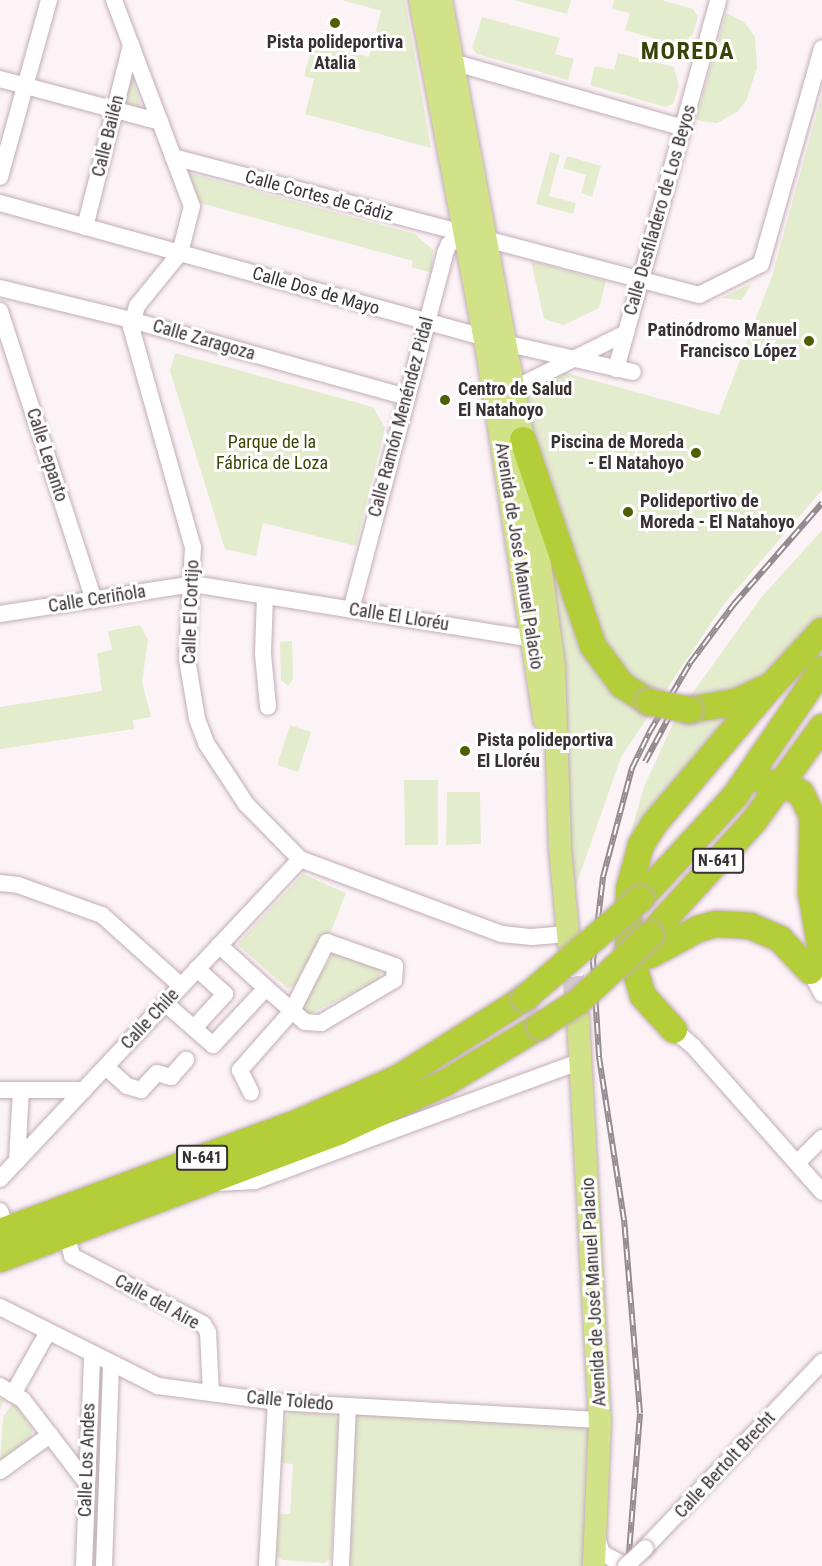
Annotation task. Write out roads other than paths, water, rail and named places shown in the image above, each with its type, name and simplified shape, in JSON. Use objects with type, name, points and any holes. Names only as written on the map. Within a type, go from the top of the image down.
[{"type":"highway","points":[[523,440],[593,646],[622,685],[649,702],[689,710],[736,702],[772,685]]},
{"type":"highway","points":[[674,1030],[654,1013],[636,980],[627,929],[633,870],[641,845],[654,824],[772,685],[822,631]]},
{"type":"highway","name":"N-641","points":[[2,1228],[290,1125],[371,1090],[458,1043],[525,998],[640,899],[735,796],[822,669]]},
{"type":"highway","name":"N-641","points":[[0,1259],[200,1180],[340,1131],[424,1093],[540,1026],[578,1010],[650,945],[783,784],[822,727]]},
{"type":"highway","points":[[735,796],[756,783],[783,784],[801,793],[812,816],[811,893],[816,963]]},
{"type":"highway","points":[[650,945],[716,924],[750,926],[780,939],[816,963]]},
{"type":"main road","name":"Avenida de José Manuel Palacio","points":[[420,0],[430,51],[475,236]]},
{"type":"main road","name":"Avenida de José Manuel Palacio","points":[[441,0],[475,236],[494,341],[560,849],[568,939]]},
{"type":"main road","name":"Avenida de José Manuel Palacio","points":[[494,341],[513,389],[523,440],[554,667],[560,849]]},
{"type":"main road","name":"Avenida de José Manuel Palacio","points":[[578,1010],[600,1420],[597,1538],[594,1566]]},
{"type":"street","points":[[0,177],[50,0]]},
{"type":"street","points":[[114,0],[192,206],[180,253],[137,306],[131,320]]},
{"type":"street","name":"Calle Desfiladero de Los Beyos","points":[[513,389],[626,333],[683,128],[713,1]]},
{"type":"street","name":"Calle Bailén","points":[[85,227],[131,45]]},
{"type":"street","name":"Calle Cortes de Cádiz","points":[[173,157],[699,295],[761,264],[822,48]]},
{"type":"street","points":[[430,51],[452,64],[683,128]]},
{"type":"street","points":[[0,79],[160,122]]},
{"type":"street","name":"Calle Dos de Mayo","points":[[0,204],[568,360],[624,371],[626,333]]},
{"type":"street","name":"Calle Ramón Menéndez Pidal","points":[[351,610],[426,322],[449,244],[475,236]]},
{"type":"street","name":"Calle Zaragoza","points":[[0,288],[131,320],[406,397]]},
{"type":"street","name":"Calle Lepanto","points":[[0,311],[94,600]]},
{"type":"street","name":"Calle El Cortijo","points":[[131,320],[193,547],[188,660],[197,719],[206,743],[246,804],[300,859],[502,934],[568,939]]},
{"type":"street","name":"Calle Ceriñola","points":[[0,614],[193,584]]},
{"type":"street","name":"Calle El Lloréu","points":[[193,584],[532,639]]},
{"type":"street","points":[[265,596],[263,654],[268,707]]},
{"type":"street","name":"Calle Chile","points":[[0,1179],[300,859]]},
{"type":"street","points":[[0,883],[18,885],[102,915],[181,986]]},
{"type":"street","points":[[219,945],[266,988],[292,1011],[305,1022],[321,1023],[394,980],[395,966],[327,942],[292,1011],[240,1070],[251,1093]]},
{"type":"street","points":[[816,963],[822,994]]},
{"type":"street","points":[[194,1028],[225,994],[197,969]]},
{"type":"street","points":[[165,1003],[213,1045],[266,988]]},
{"type":"street","points":[[674,1030],[798,1162],[822,1192]]},
{"type":"street","points":[[106,1067],[127,1086],[141,1090],[157,1073],[171,1077],[186,1060]]},
{"type":"street","points":[[200,1180],[222,1184],[255,1181],[581,1061]]},
{"type":"street","points":[[0,1090],[84,1090]]},
{"type":"street","points":[[17,1161],[21,1090]]},
{"type":"street","points":[[798,1162],[822,1138]]},
{"type":"street","points":[[2,1228],[34,1246]]},
{"type":"street","name":"Calle del Aire","points":[[66,1233],[72,1256],[203,1324],[208,1332],[211,1393]]},
{"type":"street","name":"Calle Toledo","points":[[0,1307],[158,1386],[276,1402],[600,1420]]},
{"type":"street","points":[[48,1332],[7,1390],[23,1400],[86,1482]]},
{"type":"street","name":"Calle Los Andes","points":[[84,1566],[92,1355]]},
{"type":"street","name":"Calle Bertolt Brecht","points":[[597,1538],[602,1553],[625,1566],[645,1548],[822,1362]]},
{"type":"street","name":"Calle Los Andes","points":[[104,1566],[111,1363]]},
{"type":"street","points":[[267,1566],[276,1402]]},
{"type":"street","points":[[341,1566],[348,1406]]},
{"type":"street","points":[[0,1471],[50,1435]]},
{"type":"tunnel","points":[[569,944],[578,1017]]},
{"type":"railway","points":[[628,1566],[640,1413],[624,1220],[599,1056],[593,961],[603,877],[632,768],[649,733],[690,663],[734,604],[822,503]]},
{"type":"railway","points":[[645,762],[676,704]]},
{"type":"place","name":"Pista polideportiva Atalia","points":[[335,23]]},
{"type":"place","name":"Patinódromo Manuel Francisco López","points":[[809,341]]},
{"type":"place","name":"Centro de Salud El Natahoyo","points":[[445,400]]},
{"type":"place","name":"Piscina de Moreda - El Natahoyo","points":[[696,453]]},
{"type":"place","name":"Polideportivo de Moreda - El Natahoyo","points":[[628,512]]},
{"type":"place","name":"Pista polideportiva El Lloréu","points":[[465,751]]},
{"type":"district","name":"MOREDA","points":[[688,52]]},
{"type":"park label","name":"Parque de la Fábrica de Loza","points":[[272,453]]}]
